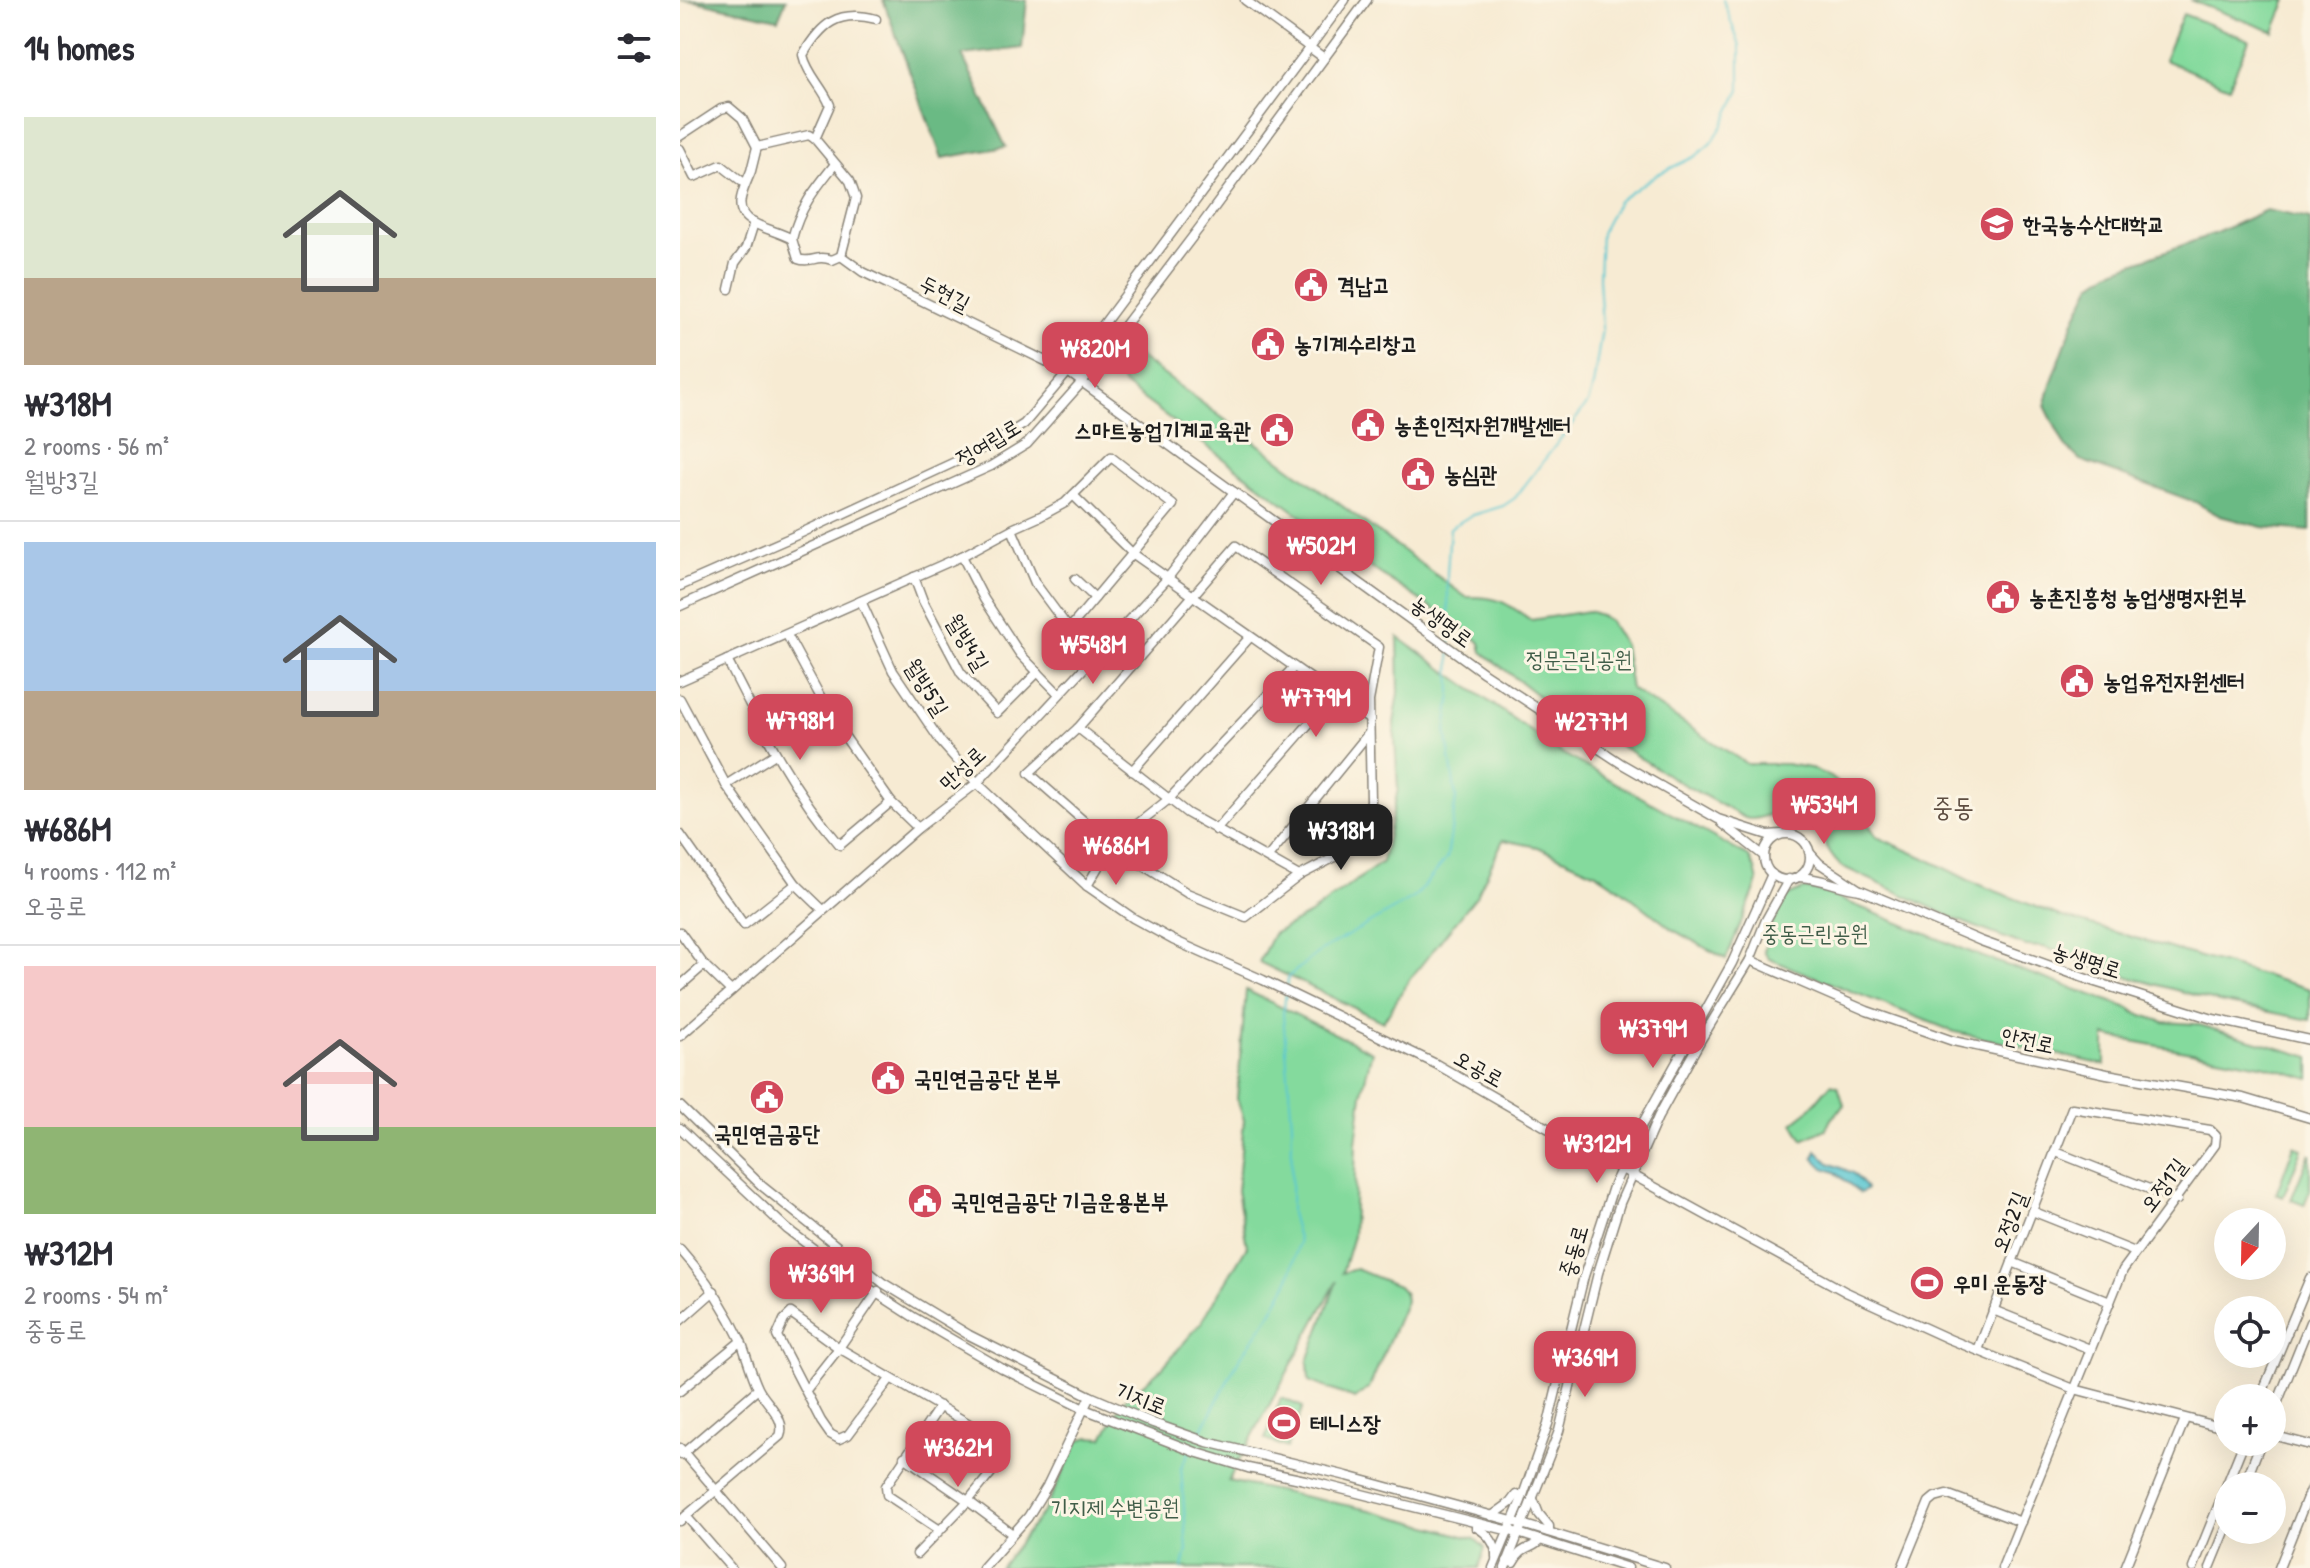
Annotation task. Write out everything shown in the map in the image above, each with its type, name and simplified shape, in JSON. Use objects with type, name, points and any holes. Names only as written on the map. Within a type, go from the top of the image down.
[{"type":"street","points":[[1245,0],[1324,58]]},
{"type":"street","name":"정여립로","points":[[680,586],[919,479],[1024,424],[1068,372],[1345,0]]},
{"type":"street","name":"정여립로","points":[[680,606],[991,466],[1027,444],[1082,382],[1367,0]]},
{"type":"street","points":[[815,139],[830,105],[805,66],[803,55],[823,27],[833,20],[847,16],[876,19]]},
{"type":"street","points":[[680,136],[721,109],[729,107],[742,118],[757,147],[744,183],[740,206],[745,217],[754,223],[792,239]]},
{"type":"street","points":[[757,147],[809,135],[815,139],[850,181],[856,198],[841,256],[832,260],[822,256],[805,261],[798,259],[792,239],[797,219],[835,164]]},
{"type":"street","points":[[680,149],[694,177],[721,165],[744,183]]},
{"type":"street","points":[[729,289],[735,263],[746,248],[754,223]]},
{"type":"street","name":"두현길","points":[[841,256],[863,272],[1035,356]]},
{"type":"street","name":"농생명로","points":[[1035,356],[1068,372],[1484,673],[1622,764],[1718,819]]},
{"type":"street","points":[[680,681],[962,556],[1012,529],[1065,503],[1111,457],[1173,505],[1069,629],[1035,583],[1012,529]]},
{"type":"street","name":"만성로","points":[[680,1036],[918,828],[977,783],[1167,579],[1234,492]]},
{"type":"street","points":[[1073,495],[1132,553],[1370,720]]},
{"type":"street","points":[[1236,546],[1379,647],[1369,701],[1371,801],[1360,836],[1339,855],[1299,876],[1246,917],[1187,893],[1111,845],[1029,773],[1078,728],[1192,596],[1236,546]]},
{"type":"street","name":"월방4길","points":[[962,556],[984,599],[1020,654],[1059,694]]},
{"type":"street","name":"월방4길","points":[[914,577],[923,601],[961,673],[997,713],[1038,672]]},
{"type":"street","points":[[1075,579],[1095,598]]},
{"type":"street","name":"월방5길","points":[[861,601],[893,671],[941,742],[977,783]]},
{"type":"street","points":[[787,635],[833,720],[891,802],[918,828]]},
{"type":"street","points":[[1132,771],[1250,637]]},
{"type":"street","points":[[727,660],[775,754],[840,845],[891,802]]},
{"type":"street","points":[[1087,886],[1111,845],[1169,799],[1294,667]]},
{"type":"street","points":[[1216,830],[1334,695]]},
{"type":"street","points":[[680,699],[726,785],[796,884],[823,910]]},
{"type":"street","points":[[1078,728],[1187,813],[1299,876]]},
{"type":"street","points":[[1268,857],[1370,732]]},
{"type":"street","points":[[726,785],[775,754]]},
{"type":"street","name":"오공로","points":[[977,783],[1087,886],[1133,918],[1173,940],[1436,1064],[1846,1292],[2074,1389],[2214,1426]]},
{"type":"street","points":[[1718,819],[1768,835],[1796,836],[1803,840],[1819,863],[1861,890]]},
{"type":"street","points":[[1718,819],[1764,856]]},
{"type":"street","points":[[680,834],[744,925],[796,884]]},
{"type":"street","points":[[1781,834],[1769,842],[1764,856],[1767,869],[1772,874],[1820,879],[1845,889],[1861,890]]},
{"type":"street","points":[[1793,878],[1804,871],[1810,861],[1809,852]]},
{"type":"street","name":"중동로","points":[[1506,1565],[1517,1530],[1512,1521],[1548,1424],[1590,1254],[1603,1214],[1621,1169],[1663,1085],[1732,963],[1772,874]]},
{"type":"street","name":"중동로","points":[[1495,1564],[1533,1499],[1559,1431],[1615,1214],[1682,1071],[1750,960],[1766,920],[1793,878]]},
{"type":"street","name":"농생명로","points":[[1861,890],[1981,941],[2095,982],[2213,1019],[2310,1040]]},
{"type":"street","points":[[680,932],[704,965],[731,991]]},
{"type":"street","name":"안전로","points":[[1750,960],[1867,1011],[1953,1041],[2107,1074],[2243,1098],[2310,1118]]},
{"type":"street","points":[[680,986],[704,965]]},
{"type":"street","name":"기지로","points":[[680,1106],[762,1186],[883,1283],[969,1335],[1090,1396],[1124,1412],[1207,1442],[1512,1521]]},
{"type":"street","name":"오정2길","points":[[1978,1350],[2072,1108]]},
{"type":"street","name":"오정1길","points":[[2072,1108],[2210,1130],[2216,1136],[2215,1145],[2177,1200],[2123,1270],[2074,1389]]},
{"type":"street","name":"기지로","points":[[680,1128],[787,1229],[877,1293],[1001,1368],[1084,1409],[1198,1453],[1248,1468],[1478,1523],[1549,1532],[1665,1568]]},
{"type":"street","points":[[2056,1152],[2177,1200]]},
{"type":"street","points":[[2032,1211],[2135,1252]]},
{"type":"street","points":[[681,1251],[714,1291],[741,1341],[758,1389],[782,1422],[780,1436],[683,1518],[731,1568]]},
{"type":"street","points":[[2012,1262],[2110,1302]]},
{"type":"street","points":[[2266,1384],[2310,1278]]},
{"type":"street","points":[[806,1390],[883,1283]]},
{"type":"street","points":[[680,1321],[714,1291]]},
{"type":"street","points":[[1993,1310],[2090,1349]]},
{"type":"street","points":[[890,1379],[848,1435],[839,1439],[830,1434],[777,1336],[784,1320],[791,1313],[839,1348],[1002,1443],[991,1473],[917,1554]]},
{"type":"street","points":[[2285,1384],[2310,1322]]},
{"type":"street","points":[[680,1391],[741,1341]]},
{"type":"street","points":[[758,1389],[681,1452],[782,1568]]},
{"type":"street","points":[[2002,1568],[2074,1389]]},
{"type":"street","points":[[983,1568],[1028,1517],[1047,1486],[1090,1396]]},
{"type":"street","points":[[940,1406],[886,1486],[887,1495],[940,1530]]},
{"type":"street","points":[[2125,1568],[2185,1419]]},
{"type":"street","points":[[2286,1439],[2310,1445]]},
{"type":"street","points":[[2193,1568],[2238,1456]]},
{"type":"street","points":[[904,1457],[1011,1533]]},
{"type":"street","points":[[2279,1568],[2310,1490]]},
{"type":"street","points":[[1902,1568],[1929,1502],[1935,1497],[1946,1494],[2021,1522]]},
{"type":"street","points":[[1492,1516],[1516,1495],[1522,1497]]},
{"type":"street","points":[[1533,1499],[1539,1514],[1549,1526],[1549,1532]]},
{"type":"street","points":[[1478,1523],[1476,1527],[1484,1531],[1496,1547],[1495,1564]]},
{"type":"street","name":"기지로","points":[[1517,1530],[1628,1568]]},
{"type":"street","points":[[1506,1565],[1513,1563],[1525,1548],[1540,1540]]},
{"type":"street","points":[[2210,1568],[2220,1544]]},
{"type":"green space","points":[[680,0],[786,0],[778,19]]},
{"type":"green space","points":[[883,0],[1027,0],[1022,48],[962,55],[1006,147],[942,158]]},
{"type":"green space","points":[[2190,0],[2287,0],[2274,32]]},
{"type":"green space","points":[[2183,14],[2249,40],[2229,87],[2164,60]]},
{"type":"green space","points":[[2266,210],[2310,219],[2310,531],[2262,527],[2220,516],[2195,502],[2080,460],[2065,446],[2045,406],[2075,318],[2092,284],[2111,271],[2216,233]]},
{"type":"green space","name":"정문근린공원","points":[[1126,347],[1466,597],[1501,601],[1531,620],[1588,611],[1600,615],[1610,622],[1624,645],[1631,689],[1747,764],[1786,764],[1810,768],[1831,777],[1845,789],[1877,837],[1972,882],[2060,916],[2310,989],[2310,1020],[2219,1002],[2086,965],[2043,947],[2026,946],[1960,921],[1841,866],[1806,818],[1783,812],[1755,819],[1745,818],[1677,781],[1584,723],[1561,703],[1541,698],[1482,652],[1480,643],[1471,634],[1367,565],[1123,384],[1119,365]]},
{"type":"green space","points":[[1398,637],[1560,752],[1749,857],[1758,882],[1726,959],[1673,930],[1596,873],[1538,847],[1503,840],[1477,895],[1410,979],[1383,1022],[1259,962],[1273,934],[1310,914],[1382,862],[1398,789],[1394,723],[1399,693]]},
{"type":"green space","name":"중동근린공원","points":[[1805,889],[1823,892],[1983,957],[2136,1013],[2164,1022],[2196,1024],[2310,1057],[2310,1079],[2266,1066],[2105,1036],[2105,1065],[1955,1032],[1769,959],[1764,952],[1765,946],[1779,908],[1787,897]]},
{"type":"green space","name":"기지제 수변공원","points":[[1246,990],[1372,1052],[1363,1087],[1356,1143],[1353,1236],[1342,1273],[1356,1269],[1398,1286],[1405,1294],[1406,1301],[1369,1388],[1355,1399],[1309,1381],[1308,1361],[1337,1281],[1228,1481],[1370,1510],[1475,1539],[1485,1548],[1479,1568],[1000,1568],[1045,1509],[1079,1440],[1103,1438],[1123,1401],[1162,1368],[1201,1323],[1247,1246],[1237,1191],[1244,1120],[1237,1099]]},
{"type":"green space","points":[[1831,1084],[1838,1086],[1844,1105],[1826,1129],[1803,1140],[1793,1123]]},
{"type":"green space","points":[[2294,1146],[2302,1149],[2283,1197],[2276,1194]]},
{"type":"green space","points":[[2310,1153],[2310,1190],[2304,1205],[2291,1200]]},
{"type":"green space","name":"테니스장","points":[[1281,1398],[1303,1407],[1287,1448],[1265,1439]]},
{"type":"water","points":[[1817,1151],[1829,1163],[1853,1173],[1866,1190],[1860,1193],[1835,1172],[1824,1168],[1814,1158]]},
{"type":"waterway","points":[[1450,643],[1447,574],[1450,528],[1470,516],[1503,506],[1515,498],[1588,403],[1602,328],[1599,278],[1601,233],[1618,201],[1656,175],[1696,156],[1711,143],[1740,90],[1740,46],[1723,0]]},
{"type":"waterway","points":[[1287,987],[1288,977],[1319,952],[1415,897],[1447,858],[1456,798],[1446,730],[1451,694],[1450,653]]},
{"type":"waterway","points":[[1199,1435],[1238,1361],[1288,1282],[1299,1242],[1291,1213],[1292,1124],[1283,1014],[1286,993]]},
{"type":"waterway","points":[[1183,1568],[1187,1550],[1181,1467],[1190,1451]]},
{"type":"place","name":"한국농수산대학교","points":[[1997,224]]},
{"type":"place","name":"격납고","points":[[1311,285]]},
{"type":"place","name":"농기계수리창고","points":[[1268,344]]},
{"type":"place","name":"농촌인적자원개발센터","points":[[1368,425]]},
{"type":"place","name":"스마트농업기계교육관","points":[[1277,430]]},
{"type":"place","name":"농심관","points":[[1418,474]]},
{"type":"place","name":"농촌진흥청 농업생명자원부","points":[[2003,597]]},
{"type":"place","name":"농업유전자원센터","points":[[2077,681]]},
{"type":"place","name":"국민연금공단 본부","points":[[888,1078]]},
{"type":"place","name":"국민연금공단","points":[[767,1097]]},
{"type":"place","name":"국민연금공단 기금운용본부","points":[[925,1201]]},
{"type":"place","name":"우미 운동장","points":[[1927,1283]]},
{"type":"place","name":"테니스장","points":[[1284,1423]]},
{"type":"district","name":"중동","points":[[1953,806]]}]
